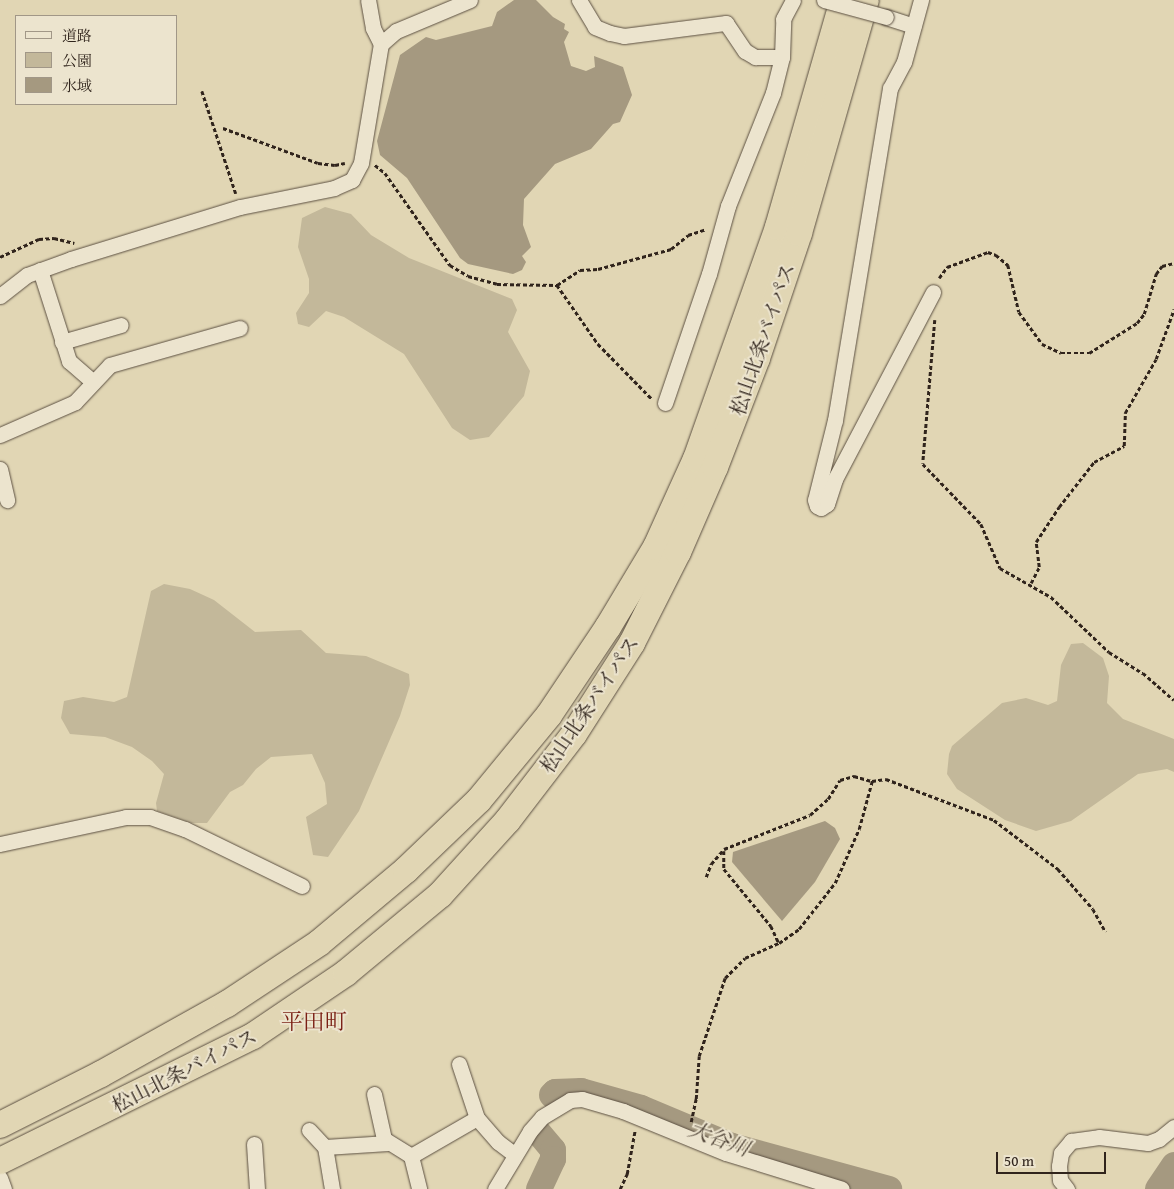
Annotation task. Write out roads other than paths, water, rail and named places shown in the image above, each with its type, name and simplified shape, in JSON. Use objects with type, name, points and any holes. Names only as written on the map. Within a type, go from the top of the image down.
[{"type":"highway","name":"松山北条バイパス","points":[[0,1125],[101,1074],[227,1004],[319,943],[406,870],[479,800],[549,715],[608,627],[656,547],[696,459],[778,227],[843,0]]},
{"type":"highway","name":"松山北条バイパス","points":[[0,1161],[253,1036],[346,973],[440,896],[508,820],[574,734],[632,643],[678,552],[715,467],[757,358],[799,233],[866,0]]},
{"type":"street","points":[[0,296],[28,275],[93,252],[240,207],[334,188],[352,180],[362,158],[381,44],[373,28],[368,0]]},
{"type":"street","points":[[381,44],[396,31],[470,0]]},
{"type":"street","points":[[579,0],[595,27],[610,33],[624,36],[726,23],[745,51],[755,57],[782,57]]},
{"type":"street","points":[[665,403],[706,284],[721,230],[758,137],[782,57],[784,19],[793,0]]},
{"type":"street","points":[[824,0],[914,26]]},
{"type":"street","points":[[921,0],[904,62],[890,88],[834,420],[816,494],[817,506],[821,508],[827,504],[835,479],[933,292]]},
{"type":"street","points":[[40,270],[69,361],[93,382]]},
{"type":"street","points":[[62,342],[121,326]]},
{"type":"street","points":[[0,435],[75,402],[110,366],[240,328]]},
{"type":"street","points":[[0,469],[7,500]]},
{"type":"street","points":[[0,844],[126,817],[150,817],[185,829],[302,886]]},
{"type":"street","points":[[460,1064],[477,1118],[498,1142],[516,1155]]},
{"type":"street","points":[[374,1094],[379,1128],[388,1143],[411,1156],[419,1189]]},
{"type":"street","points":[[495,1189],[542,1117],[570,1100],[582,1099],[638,1116],[685,1138],[842,1189]]},
{"type":"street","points":[[411,1156],[477,1118]]},
{"type":"street","points":[[1067,1189],[1060,1180],[1059,1166],[1061,1153],[1071,1141],[1100,1137],[1148,1143],[1159,1139],[1174,1127]]},
{"type":"street","points":[[309,1130],[325,1147],[332,1189]]},
{"type":"street","points":[[325,1147],[388,1143]]},
{"type":"street","points":[[254,1144],[257,1189]]},
{"type":"street","points":[[0,1178],[4,1189]]},
{"type":"water","points":[[514,0],[536,0],[553,17],[565,24],[564,29],[569,32],[564,42],[571,66],[586,71],[595,67],[594,56],[623,67],[632,95],[620,122],[613,124],[591,149],[555,164],[524,199],[523,225],[531,247],[522,256],[526,262],[522,270],[513,274],[468,264],[460,258],[407,178],[380,155],[377,141],[400,55],[426,37],[436,40],[492,26],[497,12]]},
{"type":"water","points":[[825,821],[835,828],[840,839],[815,882],[782,921],[732,862],[733,852]]},
{"type":"waterway","name":"大谷川","points":[[552,1095],[555,1092],[581,1091],[641,1108],[732,1146],[889,1189]]},
{"type":"waterway","name":"大谷川","points":[[538,1132],[553,1150],[553,1159],[539,1189]]},
{"type":"waterway","name":"大谷川","points":[[1158,1189],[1174,1165]]},
{"type":"district","name":"平田町","points":[[314,1022]]}]
